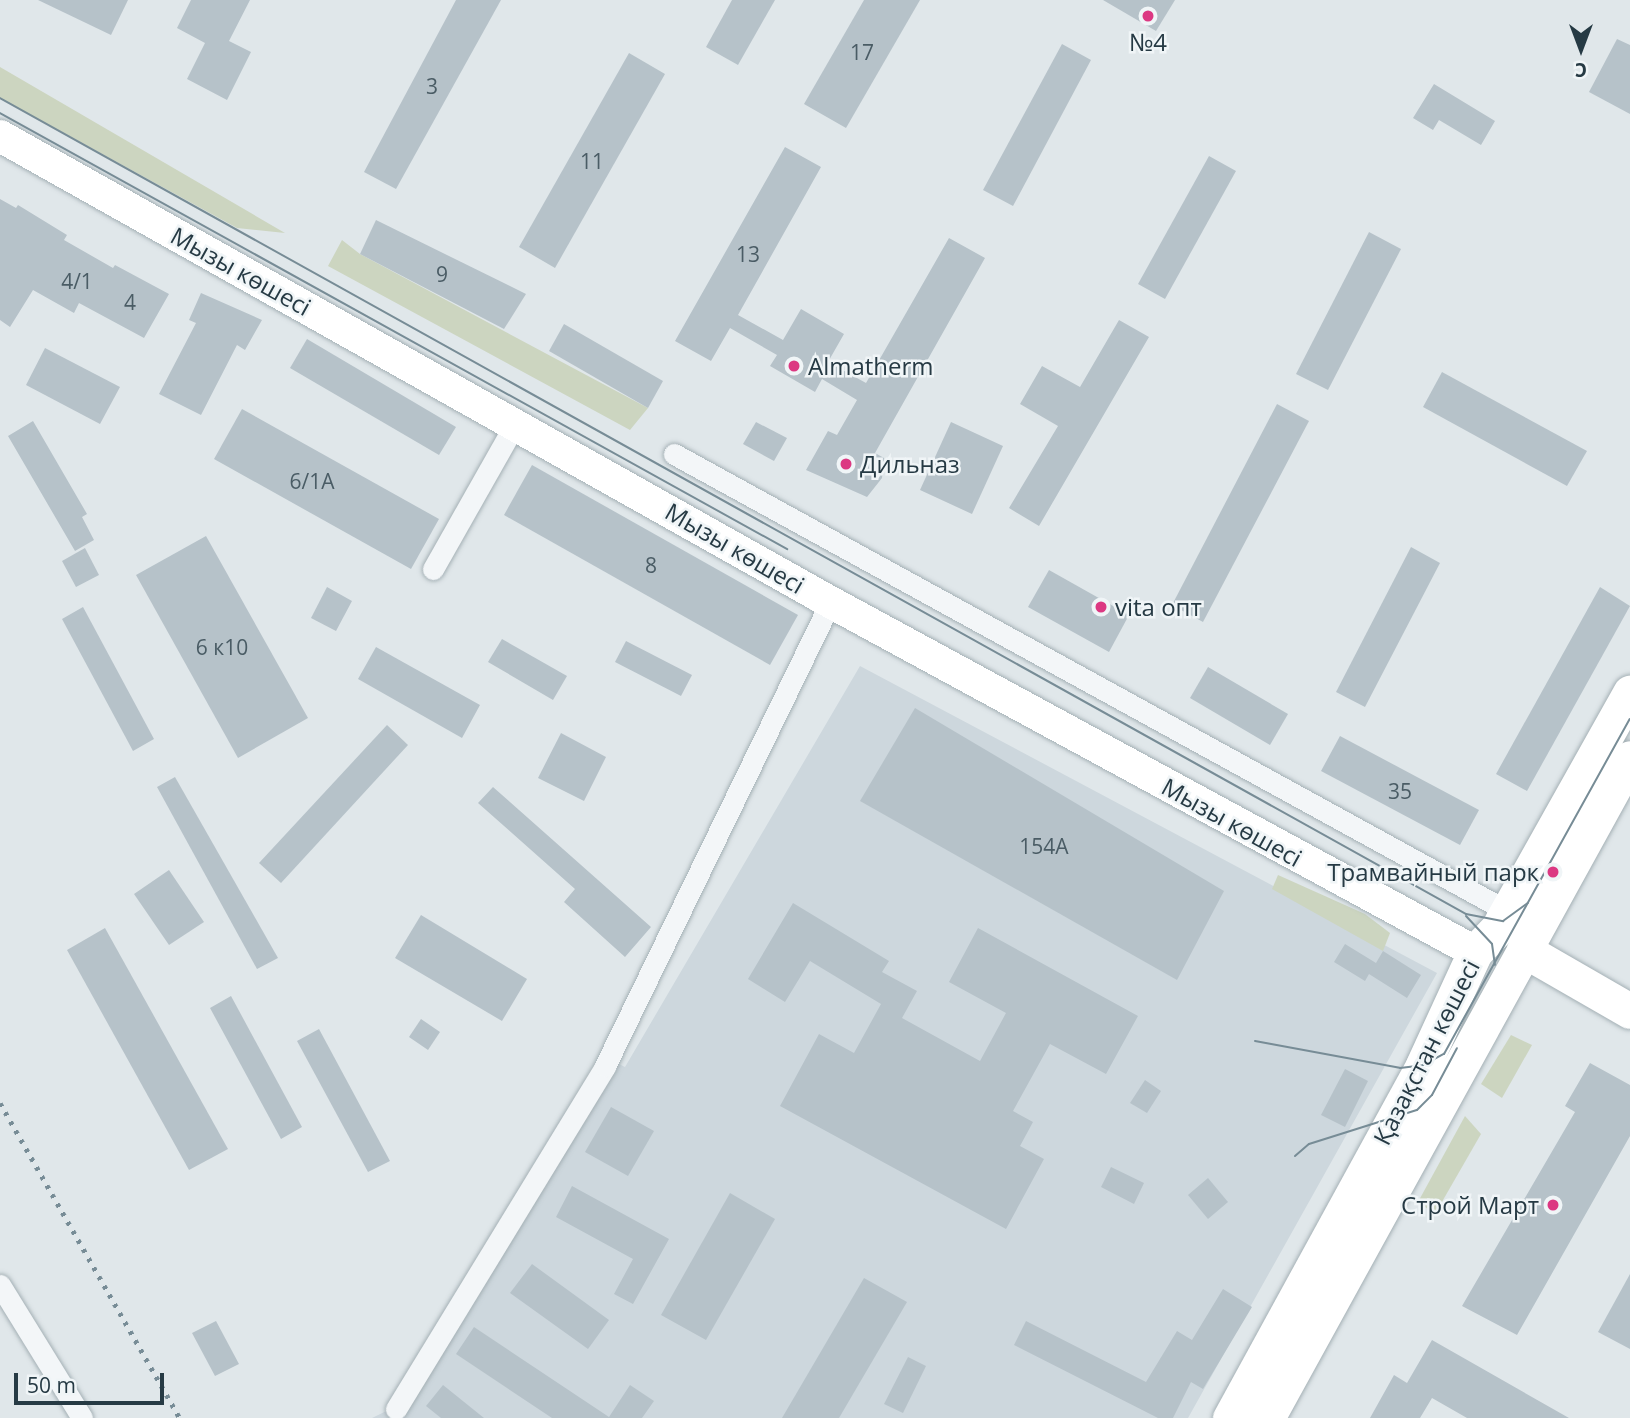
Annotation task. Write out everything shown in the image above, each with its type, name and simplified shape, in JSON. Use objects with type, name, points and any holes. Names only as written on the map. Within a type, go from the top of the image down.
[{"type":"main road","name":"Мызы көшесі","points":[[0,136],[831,601],[1475,952]]},
{"type":"main road","name":"Қазақстан көшесі","points":[[1267,1418],[1475,952],[1507,911],[1630,693]]},
{"type":"main road","name":"Қазақстан көшесі","points":[[1230,1418],[1495,1002],[1630,758]]},
{"type":"main road","points":[[1553,897],[1557,948],[1574,979]]},
{"type":"main road","points":[[1475,952],[1524,950],[1630,1011]]},
{"type":"main road","points":[[1495,1002],[1537,980],[1574,979]]},
{"type":"street","points":[[433,569],[515,424]]},
{"type":"street","points":[[674,454],[1507,911]]},
{"type":"street","points":[[396,1409],[605,1066],[831,601]]},
{"type":"street","points":[[0,1285],[82,1418]]},
{"type":"shaded area","name":"Трамвайный парк","points":[[860,666],[1437,973],[1188,1418],[372,1418],[415,1397],[617,1063],[625,1067]]},
{"type":"green space","points":[[0,67],[285,233],[237,228],[0,98]]},
{"type":"green space","points":[[342,240],[360,254],[648,408],[630,430],[328,266]]},
{"type":"green space","points":[[1278,875],[1365,914],[1390,933],[1383,951],[1272,889]]},
{"type":"green space","points":[[1511,1035],[1532,1045],[1502,1098],[1481,1084]]},
{"type":"green space","points":[[1465,1116],[1481,1134],[1435,1214],[1418,1202]]},
{"type":"building","points":[[38,0],[128,0],[111,35]]},
{"type":"building","points":[[191,0],[250,0],[229,41],[251,52],[227,100],[187,79],[205,43],[177,28]]},
{"type":"building","points":[[456,0],[501,0],[396,189],[364,172]]},
{"type":"building","points":[[732,0],[775,0],[738,65],[706,47]]},
{"type":"building","points":[[864,0],[920,0],[846,128],[804,104]]},
{"type":"building","name":"№4","points":[[1103,0],[1175,0],[1156,31]]},
{"type":"building","points":[[1617,39],[1630,45],[1630,114],[1589,92]]},
{"type":"building","points":[[1062,44],[1091,60],[1013,206],[983,190]]},
{"type":"building","points":[[629,53],[665,74],[555,268],[519,247]]},
{"type":"building","points":[[1434,84],[1495,121],[1481,145],[1439,120],[1433,130],[1413,118]]},
{"type":"building","points":[[785,147],[821,167],[738,315],[783,340],[801,309],[844,334],[828,362],[866,383],[949,238],[985,258],[875,453],[884,458],[882,478],[867,497],[806,470],[828,431],[837,435],[857,400],[822,379],[815,392],[770,366],[777,355],[730,328],[711,361],[675,341]]},
{"type":"building","points":[[1209,156],[1236,171],[1165,299],[1138,284]]},
{"type":"building","points":[[0,199],[16,208],[18,205],[67,235],[64,240],[113,268],[115,265],[169,294],[144,338],[79,303],[74,313],[33,290],[10,327],[0,320]]},
{"type":"building","points":[[376,220],[526,294],[504,329],[360,254]]},
{"type":"building","points":[[1369,232],[1401,249],[1328,390],[1296,374]]},
{"type":"building","points":[[201,293],[262,320],[245,350],[237,345],[201,415],[159,394],[196,323],[189,320]]},
{"type":"building","points":[[1119,320],[1149,337],[1039,526],[1009,508],[1058,426],[1020,404],[1042,366],[1080,387]]},
{"type":"building","points":[[564,324],[663,381],[648,408],[549,351]]},
{"type":"building","points":[[307,339],[456,427],[439,455],[290,368]]},
{"type":"building","points":[[45,348],[120,387],[100,424],[26,385]]},
{"type":"building","points":[[1442,372],[1587,451],[1567,486],[1423,407]]},
{"type":"building","points":[[1277,404],[1309,421],[1203,622],[1172,605]]},
{"type":"building","points":[[242,409],[439,519],[411,569],[214,459]]},
{"type":"building","points":[[33,421],[87,514],[82,517],[94,540],[75,551],[8,436]]},
{"type":"building","points":[[756,422],[787,438],[774,461],[743,444]]},
{"type":"building","points":[[951,422],[1003,446],[972,514],[920,490]]},
{"type":"building","points":[[532,465],[798,615],[770,665],[504,515]]},
{"type":"building","points":[[206,536],[308,718],[238,758],[136,575]]},
{"type":"building","points":[[1411,547],[1440,563],[1365,707],[1336,692]]},
{"type":"building","points":[[85,548],[99,575],[76,587],[62,561]]},
{"type":"building","points":[[1049,570],[1129,615],[1109,652],[1028,607]]},
{"type":"building","points":[[327,587],[352,601],[336,631],[311,618]]},
{"type":"building","points":[[1600,587],[1630,606],[1527,791],[1496,774]]},
{"type":"building","points":[[83,607],[154,739],[133,751],[62,619]]},
{"type":"building","points":[[502,639],[567,676],[553,700],[488,662]]},
{"type":"building","points":[[626,641],[692,675],[681,696],[615,662]]},
{"type":"building","points":[[376,647],[480,705],[462,738],[358,679]]},
{"type":"building","points":[[1208,667],[1288,714],[1270,745],[1190,698]]},
{"type":"building","points":[[915,708],[1224,891],[1177,980],[860,801]]},
{"type":"building","points":[[387,725],[408,745],[281,883],[259,863]]},
{"type":"building","points":[[561,733],[606,757],[584,801],[538,778]]},
{"type":"building","points":[[1340,736],[1479,810],[1460,845],[1321,771]]},
{"type":"building","points":[[175,777],[278,958],[257,969],[157,787]]},
{"type":"building","points":[[493,787],[651,927],[625,957],[564,902],[575,889],[478,803]]},
{"type":"building","points":[[169,870],[204,922],[169,945],[134,894]]},
{"type":"building","points":[[793,903],[889,961],[882,972],[917,991],[902,1018],[980,1061],[1006,1013],[949,982],[978,928],[1138,1016],[1106,1074],[1050,1044],[1013,1111],[1033,1122],[1020,1146],[1044,1159],[1006,1229],[780,1106],[819,1034],[854,1053],[881,1004],[810,961],[785,1002],[748,979]]},
{"type":"building","points":[[421,915],[527,979],[502,1021],[395,958]]},
{"type":"building","points":[[105,928],[228,1149],[189,1170],[67,950]]},
{"type":"building","points":[[1345,944],[1376,963],[1383,951],[1421,975],[1407,998],[1369,974],[1365,981],[1334,962]]},
{"type":"building","points":[[231,996],[302,1127],[281,1139],[210,1008]]},
{"type":"building","points":[[421,1019],[440,1032],[428,1050],[409,1037]]},
{"type":"building","points":[[319,1029],[390,1161],[368,1172],[297,1041]]},
{"type":"building","points":[[1590,1063],[1630,1085],[1630,1136],[1517,1335],[1462,1306],[1575,1112],[1565,1106]]},
{"type":"building","points":[[1345,1069],[1368,1081],[1345,1127],[1321,1115]]},
{"type":"building","points":[[1145,1080],[1161,1091],[1147,1113],[1130,1103]]},
{"type":"building","points":[[611,1107],[654,1131],[628,1176],[585,1152]]},
{"type":"building","points":[[1111,1167],[1144,1183],[1134,1204],[1101,1187]]},
{"type":"building","points":[[1208,1178],[1228,1202],[1208,1219],[1188,1195]]},
{"type":"building","points":[[572,1186],[669,1239],[633,1304],[614,1294],[633,1259],[556,1217]]},
{"type":"building","points":[[730,1193],[775,1219],[706,1340],[661,1315]]},
{"type":"building","points":[[532,1264],[609,1320],[588,1349],[510,1293]]},
{"type":"building","points":[[1630,1274],[1630,1349],[1598,1332]]},
{"type":"building","points":[[864,1278],[907,1302],[839,1418],[782,1418]]},
{"type":"building","points":[[1223,1289],[1252,1307],[1203,1389],[1191,1382],[1173,1418],[1158,1418],[1014,1345],[1026,1321],[1146,1382],[1177,1331],[1192,1340]]},
{"type":"building","points":[[216,1321],[239,1364],[215,1376],[192,1333]]},
{"type":"building","points":[[474,1327],[609,1417],[630,1385],[654,1401],[642,1418],[552,1418],[456,1354]]},
{"type":"building","points":[[1432,1340],[1569,1418],[1467,1418],[1432,1398],[1420,1418],[1370,1418],[1394,1375],[1407,1383]]},
{"type":"building","points":[[908,1357],[926,1366],[903,1413],[884,1404]]},
{"type":"building","points":[[443,1385],[484,1418],[441,1418],[426,1406]]},
{"type":"tram line","points":[[0,98],[1466,914],[1503,921],[1528,903]]},
{"type":"tram line","points":[[0,113],[787,549]]},
{"type":"tram line","points":[[1255,1041],[1400,1068],[1423,1065],[1444,1054],[1630,719]]},
{"type":"tram line","points":[[1466,916],[1492,944],[1495,965]]},
{"type":"tram line","points":[[1295,1156],[1309,1144],[1417,1110],[1432,1095],[1457,1048]]},
{"type":"railway","points":[[0,1103],[180,1418]]},
{"type":"place","name":"№4","points":[[1148,16]]},
{"type":"place","name":"Almatherm","points":[[794,366]]},
{"type":"place","name":"Дильназ","points":[[846,464]]},
{"type":"place","name":"vita опт","points":[[1101,607]]},
{"type":"place","name":"Трамвайный парк","points":[[1553,872]]},
{"type":"place","name":"Строй Март","points":[[1553,1205]]}]
